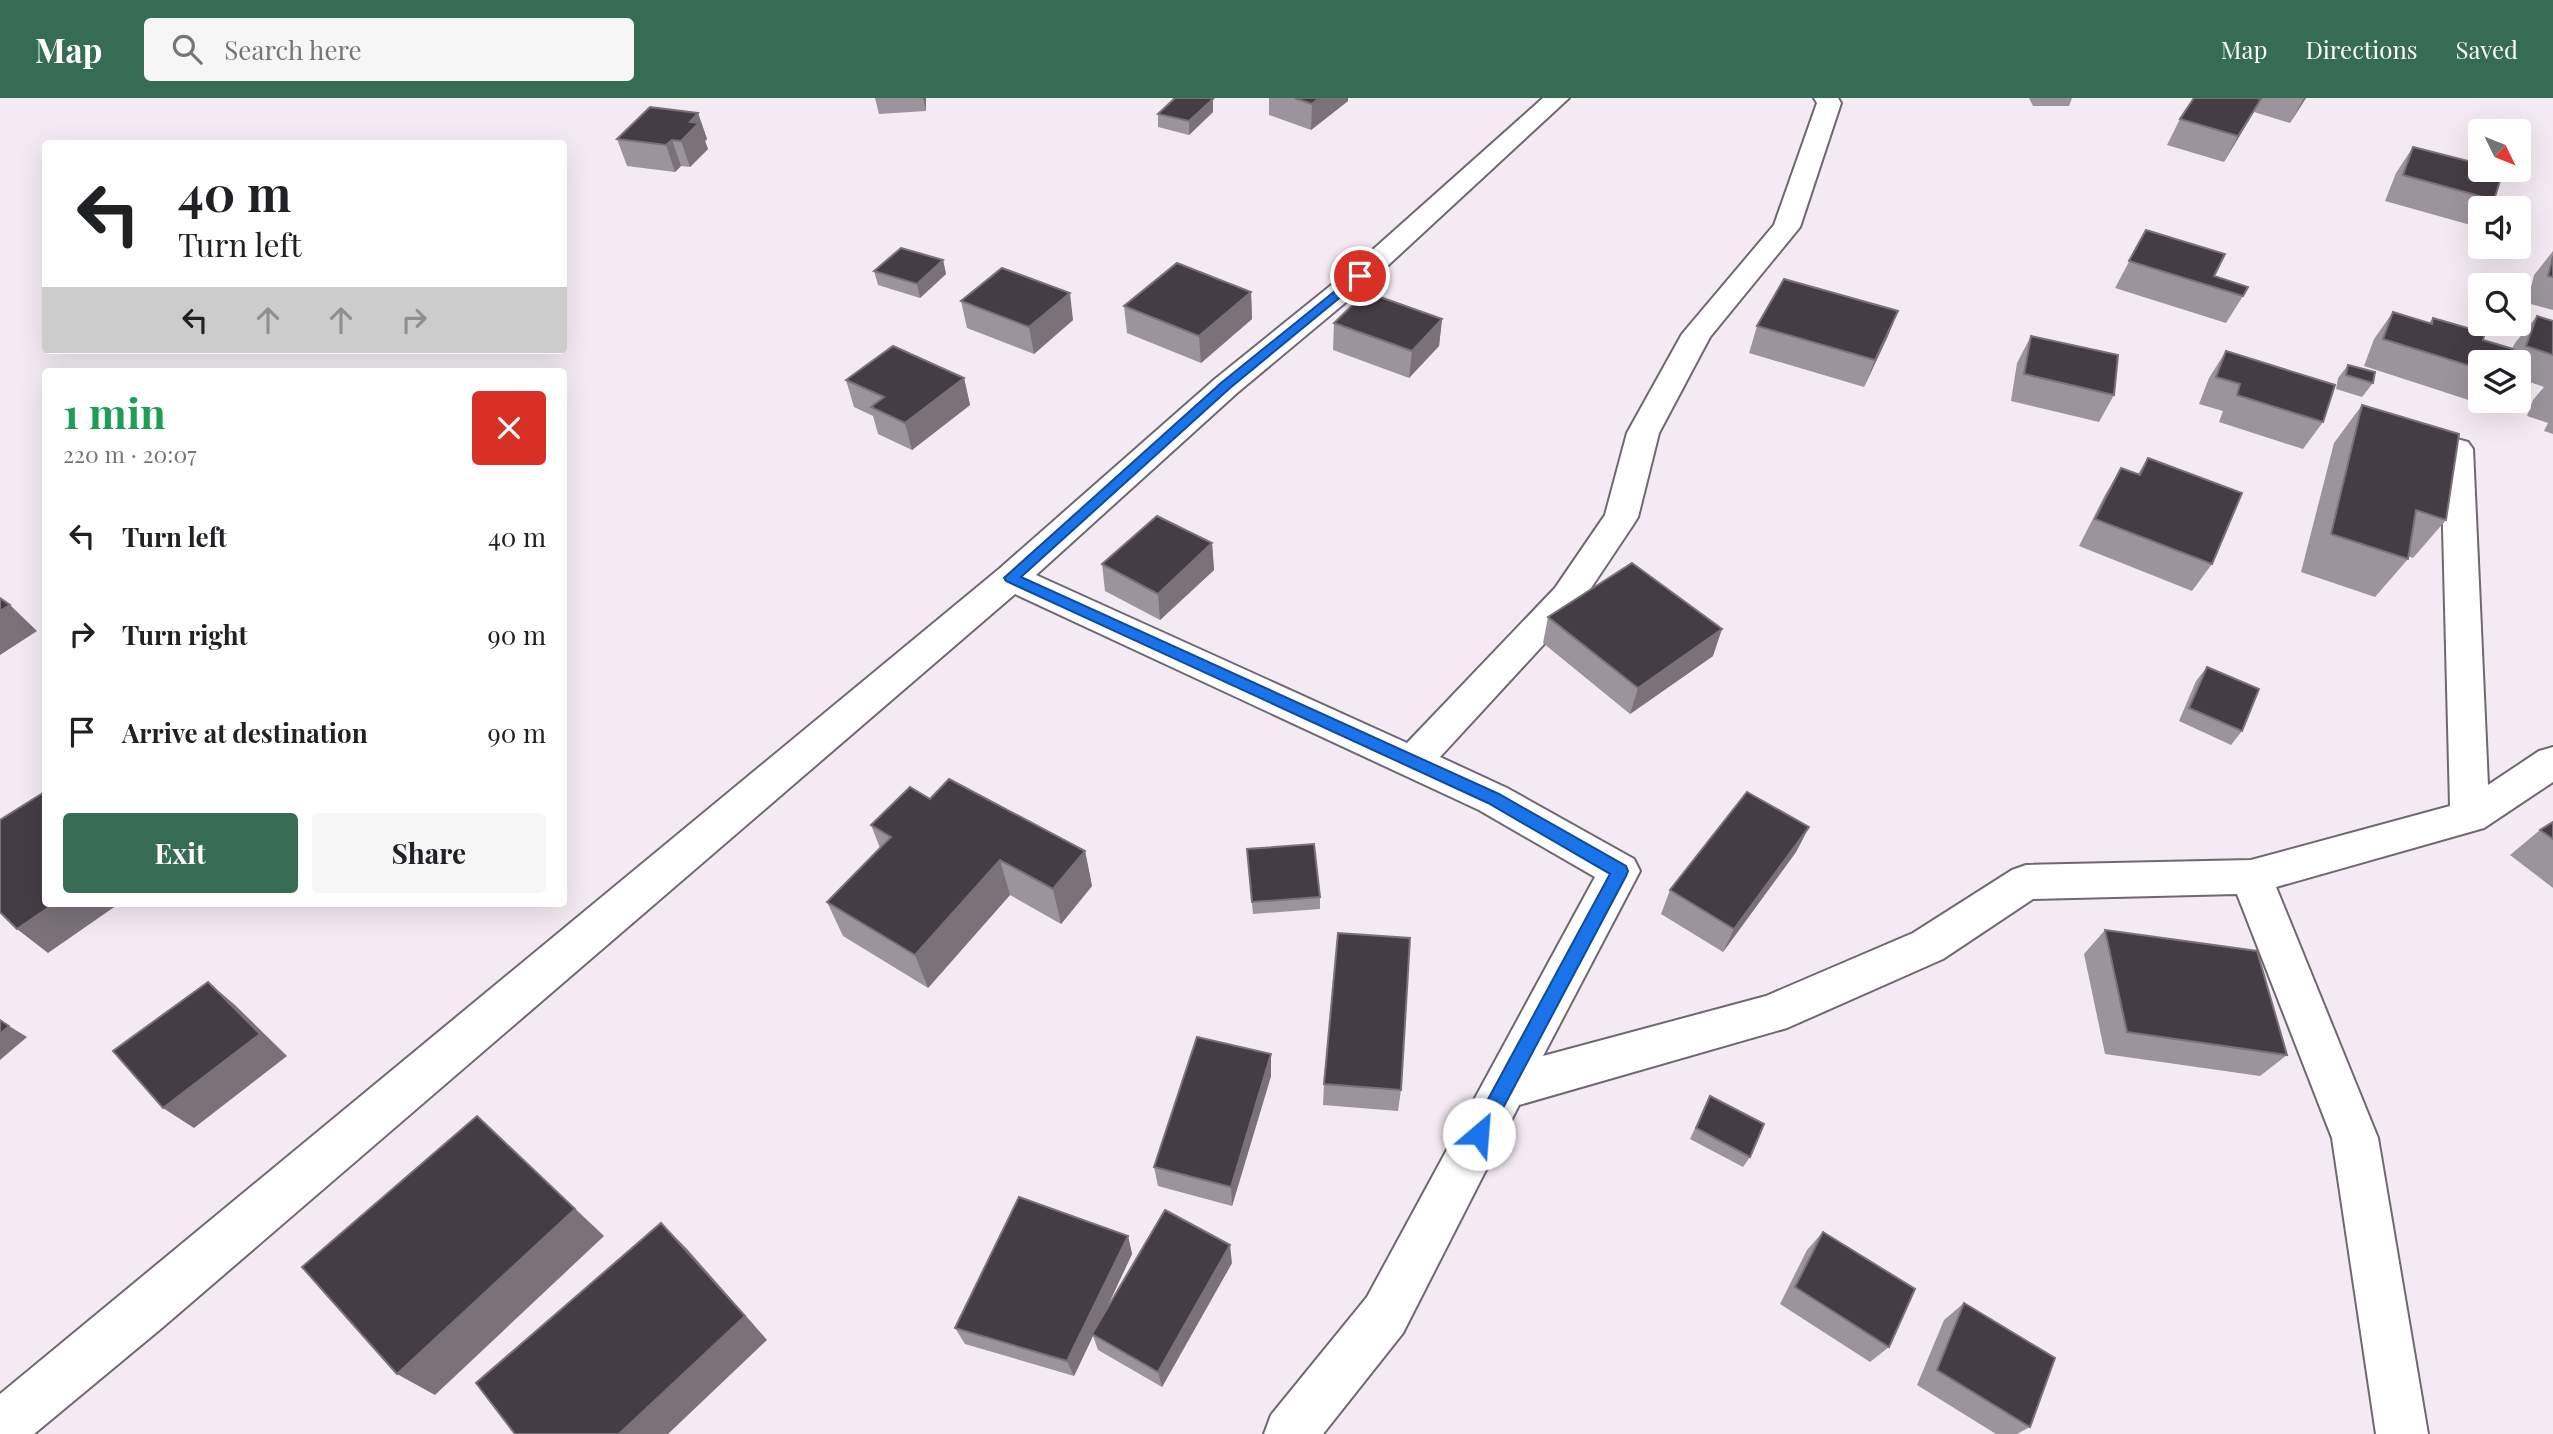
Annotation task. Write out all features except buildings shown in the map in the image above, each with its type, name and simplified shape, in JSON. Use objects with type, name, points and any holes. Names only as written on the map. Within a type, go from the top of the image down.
[{"type":"street","points":[[0,1428],[145,1309],[1011,578],[1226,386],[1360,276],[1557,98]]},
{"type":"street","points":[[1412,762],[1567,597],[1621,517],[1643,433],[1697,334],[1787,227],[1829,103],[1826,98]]},
{"type":"street","points":[[2456,449],[2470,817]]},
{"type":"street","points":[[1011,578],[1493,799],[1620,871],[1385,1315],[1290,1434]]},
{"type":"street","points":[[1503,1088],[1772,1014],[1928,946],[2026,882],[2251,877],[2470,817],[2553,762]]},
{"type":"street","points":[[2251,877],[2355,1138],[2402,1434]]},
{"type":"route","points":[[1360,276],[1226,386],[1011,578],[1493,799],[1620,871],[1479,1134]]}]
